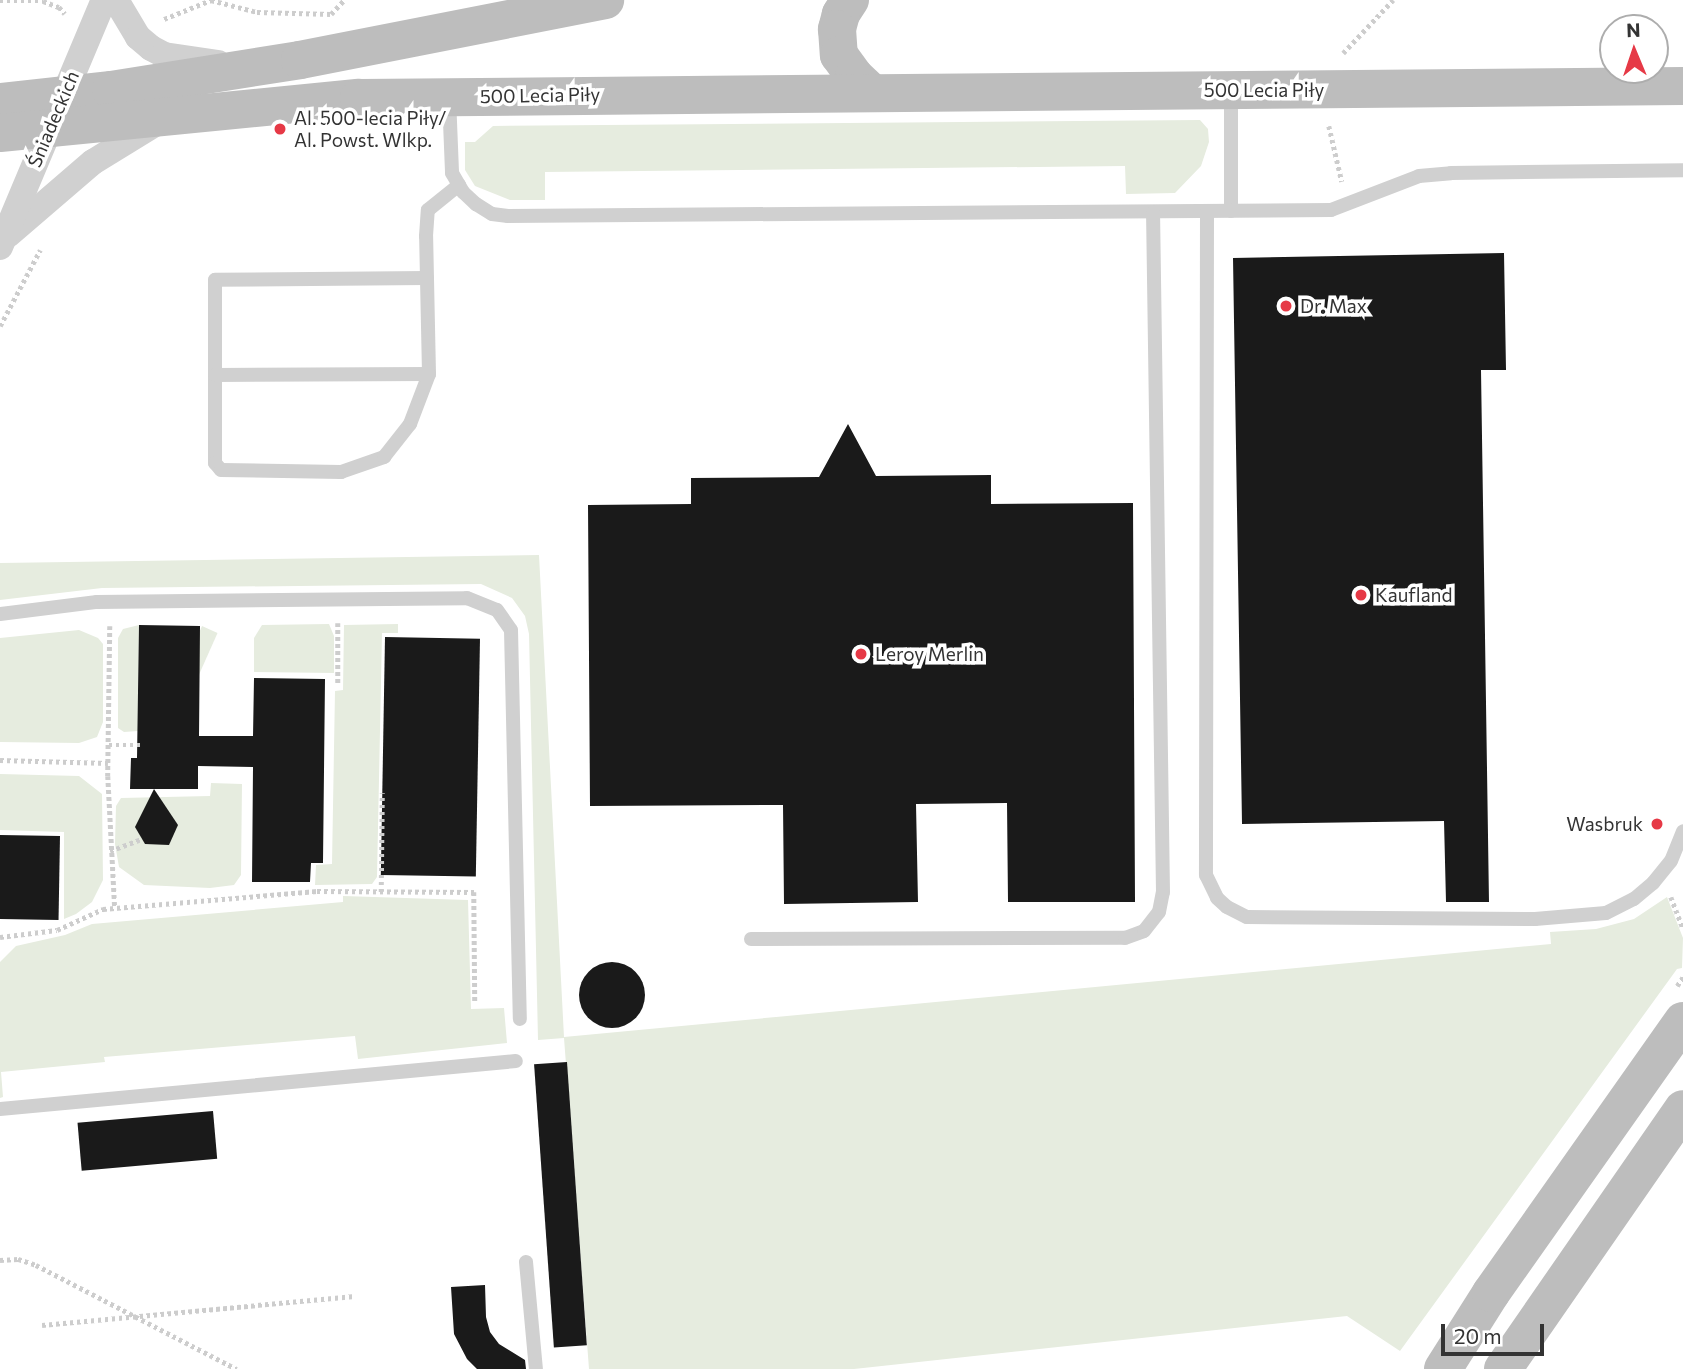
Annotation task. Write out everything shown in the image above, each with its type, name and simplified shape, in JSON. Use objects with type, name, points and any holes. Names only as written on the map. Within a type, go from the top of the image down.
[{"type":"street","name":"Śniadeckich","points":[[2,243],[55,111],[104,0]]},
{"type":"street","points":[[116,0],[138,37],[164,55],[215,63],[300,60]]},
{"type":"street","name":"500 Lecia Piły","points":[[0,133],[55,111],[606,0]]},
{"type":"street","points":[[850,0],[841,14],[837,29],[839,55],[854,76],[871,92]]},
{"type":"street","name":"500 Lecia Piły","points":[[0,102],[55,111],[171,115],[359,98],[449,96],[1674,84]]},
{"type":"street","name":"Śniadeckich","points":[[2,243],[93,162],[171,115]]},
{"type":"street","points":[[0,209],[2,243]]},
{"type":"street","points":[[1443,1369],[1491,1293],[1683,1021]]},
{"type":"street","points":[[1503,1369],[1683,1109]]},
{"type":"lane","points":[[1231,90],[1231,211]]},
{"type":"lane","points":[[449,96],[452,173],[476,204],[492,214],[508,216],[1331,210],[1419,176],[1451,173],[1683,170]]},
{"type":"lane","points":[[426,278],[215,280],[215,463],[221,470],[341,472],[384,457],[410,424],[429,374],[426,278],[428,210],[459,185]]},
{"type":"lane","points":[[1207,211],[1206,875],[1217,898],[1227,907],[1247,917],[1535,919],[1606,913],[1634,898],[1653,883],[1671,861],[1683,831]]},
{"type":"lane","points":[[751,939],[1125,938],[1144,931],[1159,912],[1163,892],[1153,212]]},
{"type":"lane","points":[[215,375],[429,374]]},
{"type":"lane","points":[[0,614],[97,602],[467,598],[498,610],[511,630],[520,1019]]},
{"type":"lane","points":[[0,1109],[516,1061]]},
{"type":"lane","points":[[526,1262],[536,1369]]},
{"type":"path","points":[[211,0],[257,12],[331,14]]},
{"type":"path","points":[[0,1],[53,2],[63,10],[69,23]]},
{"type":"path","points":[[0,326],[41,249]]},
{"type":"path","points":[[338,618],[338,685]]},
{"type":"path","points":[[110,622],[108,762],[110,851],[115,908]]},
{"type":"path","points":[[109,745],[143,745]]},
{"type":"path","points":[[0,760],[108,762]]},
{"type":"path","points":[[381,892],[382,793]]},
{"type":"path","points":[[110,851],[142,839]]},
{"type":"path","points":[[0,937],[57,930],[103,909],[317,891],[474,892],[475,1001]]},
{"type":"path","points":[[0,1260],[18,1259],[36,1265],[237,1369]]},
{"type":"path","points":[[42,1325],[355,1296]]},
{"type":"shaded area","points":[[1200,120],[1208,129],[1209,142],[1201,166],[1175,193],[1126,194],[1125,166],[545,172],[545,200],[510,200],[475,186],[465,170],[465,142],[475,142],[493,126]]},
{"type":"shaded area","points":[[539,555],[564,1037],[1551,944],[1550,932],[1596,929],[1634,919],[1667,897],[1683,938],[1682,968],[1677,969],[1400,1351],[1347,1316],[854,1369],[589,1369],[564,1038],[538,1040],[529,634],[525,616],[512,598],[481,584],[102,588],[0,600],[0,563]]},
{"type":"shaded area","points":[[329,624],[334,636],[334,673],[254,672],[254,638],[262,625]]},
{"type":"shaded area","points":[[398,624],[398,633],[382,633],[377,877],[372,884],[315,885],[316,865],[332,864],[335,691],[343,690],[344,625]]},
{"type":"shaded area","points":[[139,625],[138,731],[124,732],[118,728],[118,638],[123,629]]},
{"type":"shaded area","points":[[202,626],[218,633],[185,707],[169,700]]},
{"type":"shaded area","points":[[79,630],[98,638],[103,644],[103,722],[97,737],[79,743],[0,742],[0,638]]},
{"type":"shaded area","points":[[0,774],[79,776],[102,794],[103,880],[92,902],[76,914],[64,919],[64,832],[0,830]]},
{"type":"shaded area","points":[[211,783],[242,784],[241,875],[234,885],[210,888],[144,885],[119,867],[115,844],[116,806],[121,798],[210,796]]},
{"type":"shaded area","points":[[343,896],[468,900],[471,1009],[504,1008],[507,1043],[358,1059],[355,1036],[104,1057],[105,1062],[1,1072],[3,1097],[0,1098],[0,962],[16,946],[65,935],[92,924],[343,902]]},
{"type":"building","name":"Kaufland","points":[[1504,253],[1506,370],[1481,370],[1489,902],[1446,902],[1444,821],[1242,824],[1233,258]]},
{"type":"building","name":"Leroy Merlin","points":[[848,424],[876,476],[991,475],[991,504],[1133,503],[1135,902],[1008,902],[1007,803],[916,804],[918,902],[784,904],[783,805],[590,806],[588,505],[691,504],[691,478],[819,477]]},
{"type":"building","points":[[139,625],[200,626],[199,736],[253,736],[254,678],[325,679],[323,863],[311,863],[310,882],[252,882],[253,767],[198,766],[198,789],[130,789],[131,758],[137,758]]},
{"type":"building","points":[[385,637],[480,639],[476,877],[381,875]]},
{"type":"building","points":[[154,789],[178,825],[169,845],[145,844],[135,827]]},
{"type":"building","points":[[0,835],[60,836],[59,920],[0,919]]},
{"type":"building","points":[[612,962],[625,965],[635,972],[642,982],[645,995],[642,1008],[635,1018],[625,1025],[612,1028],[599,1025],[589,1018],[582,1008],[579,995],[582,982],[589,972],[599,965]]},
{"type":"building","points":[[567,1062],[587,1345],[554,1348],[534,1064]]},
{"type":"building","points":[[213,1111],[217,1159],[82,1171],[78,1123]]},
{"type":"building","points":[[485,1285],[486,1317],[490,1332],[499,1344],[525,1360],[526,1369],[477,1369],[467,1359],[454,1334],[451,1287]]},
{"type":"place","name":"Al. 500-lecia Piły/ Al. Powst. Wlkp.","points":[[280,129]]},
{"type":"place","name":"Dr. Max","points":[[1286,306]]},
{"type":"place","name":"Kaufland","points":[[1361,595]]},
{"type":"place","name":"Leroy Merlin","points":[[861,654]]},
{"type":"place","name":"Wasbruk","points":[[1657,824]]}]
